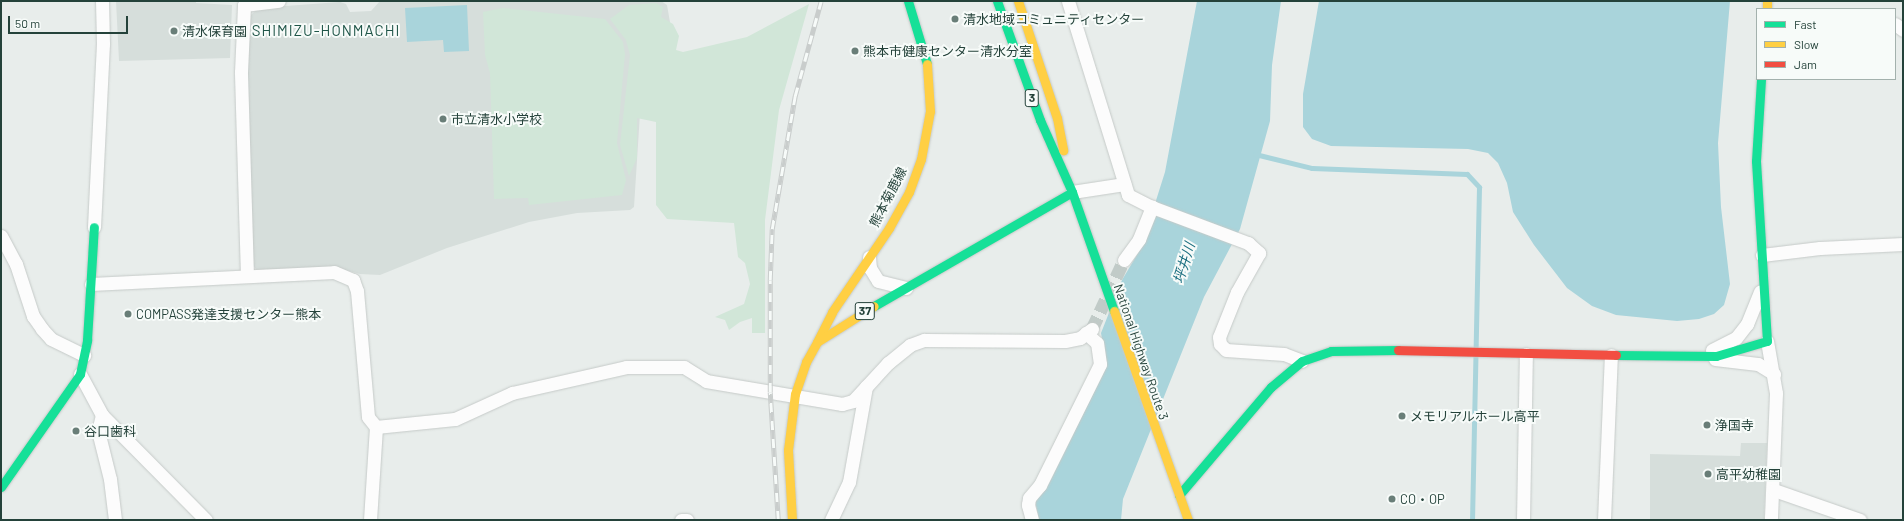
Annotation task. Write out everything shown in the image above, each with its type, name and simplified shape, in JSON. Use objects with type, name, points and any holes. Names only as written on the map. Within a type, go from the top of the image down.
[{"type":"main road","name":"熊本菊鹿線","points":[[792,520],[788,450],[795,394],[806,362],[832,312],[869,257],[909,192],[921,159],[930,112],[929,76],[924,48],[908,1]]},
{"type":"main road","name":"National Highway Route 3","points":[[998,1],[1040,120],[1072,192],[1118,328],[1167,466],[1188,520]]},
{"type":"main road","name":"National Highway Route 3","points":[[1018,1],[1057,118],[1072,192]]},
{"type":"main road","points":[[1179,495],[1247,413],[1277,382],[1302,361],[1331,351],[1358,349],[1691,357],[1716,356],[1767,341],[1762,287],[1762,255],[1756,160],[1761,80]]},
{"type":"main road","name":"熊本菊鹿線","points":[[817,342],[834,329],[1072,192]]},
{"type":"main road","points":[[1,486],[47,424],[80,374],[84,355],[91,284],[94,227]]},
{"type":"street","points":[[94,227],[102,59],[102,1]]},
{"type":"street","points":[[247,276],[241,72],[244,5],[279,1]]},
{"type":"street","points":[[1068,1],[1128,195],[1158,209],[1248,243],[1259,253],[1237,292],[1219,337],[1220,344],[1226,350],[1284,354],[1302,361]]},
{"type":"street","points":[[1072,192],[1124,184]]},
{"type":"street","points":[[1124,260],[1158,209]]},
{"type":"street","points":[[1,236],[16,264],[33,316],[42,329],[51,339],[84,355]]},
{"type":"street","points":[[1762,255],[1828,247],[1903,244]]},
{"type":"street","points":[[869,257],[870,268],[878,281],[906,288]]},
{"type":"street","points":[[91,284],[334,272],[354,280],[357,291],[368,416],[376,427],[370,520]]},
{"type":"street","points":[[1691,357],[1707,353],[1736,338],[1747,324],[1762,287]]},
{"type":"street","points":[[376,427],[455,419],[512,393],[626,368],[672,365],[684,367],[706,380],[795,394],[842,404],[853,401],[910,345],[924,340],[1066,341],[1080,338],[1089,331],[1096,343],[1100,364],[1040,485],[1029,498],[1031,515]]},
{"type":"street","points":[[1767,341],[1774,374],[1774,490],[1771,520]]},
{"type":"street","points":[[1523,520],[1526,354]]},
{"type":"street","points":[[1604,520],[1611,356]]},
{"type":"street","points":[[1691,357],[1758,364],[1774,374]]},
{"type":"street","points":[[80,374],[102,415],[206,520]]},
{"type":"street","points":[[831,520],[849,482],[866,387]]},
{"type":"street","points":[[102,415],[98,431],[110,479],[115,520]]},
{"type":"street","points":[[1774,490],[1860,520]]},
{"type":"street","points":[[681,520],[687,520]]},
{"type":"shaded area","name":"清水保育園","points":[[116,1],[196,1],[196,3],[232,5],[230,58],[119,61]]},
{"type":"shaded area","name":"市立清水小学校","points":[[380,1],[661,1],[667,5],[671,28],[641,98],[634,207],[630,210],[577,213],[529,222],[447,248],[380,275],[360,274],[335,267],[257,270],[253,266],[247,77],[250,16],[258,8],[340,2],[346,4],[350,12],[371,11]]},
{"type":"shaded area","name":"高平幼稚園","points":[[1741,443],[1767,443],[1764,520],[1650,520],[1650,454],[1740,456]]},
{"type":"green space","points":[[656,3],[663,7],[661,17],[673,24],[679,36],[676,50],[683,52],[747,37],[809,4],[779,110],[765,220],[765,333],[752,333],[752,318],[740,322],[729,330],[725,320],[715,317],[744,304],[750,284],[745,263],[738,257],[734,223],[667,219],[656,205],[656,122],[637,118],[637,158],[629,176],[620,145],[630,55],[626,40],[610,19],[629,5]]},
{"type":"green space","points":[[503,8],[605,19],[623,42],[625,54],[617,143],[626,180],[622,195],[529,205],[528,198],[494,199],[490,73],[485,55],[483,12]]},
{"type":"water","name":"坪井川","points":[[1197,1],[1281,1],[1272,65],[1270,121],[1240,229],[1204,297],[1123,499],[1121,520],[1039,520],[1035,501],[1106,363],[1101,333],[1122,280],[1141,248],[1165,172]]},
{"type":"water","points":[[1319,1],[1730,1],[1718,143],[1721,207],[1730,284],[1724,305],[1714,314],[1699,319],[1677,321],[1616,315],[1592,306],[1567,288],[1534,245],[1513,212],[1507,183],[1498,163],[1488,153],[1468,149],[1331,146],[1312,139],[1303,127],[1303,94]]},
{"type":"water","points":[[467,5],[469,51],[444,52],[443,40],[407,42],[405,8]]},
{"type":"waterway","points":[[1255,154],[1312,168],[1467,174],[1479,187],[1472,520]]},
{"type":"tunnel","points":[[1092,329],[1124,260]]},
{"type":"railway","points":[[778,520],[770,392],[770,280],[772,229],[795,96],[821,1]]},
{"type":"traffic: fast","points":[[908,1],[927,64]]},
{"type":"traffic: fast","points":[[997,1],[1040,120],[1072,192],[1114,311]]},
{"type":"traffic: fast","points":[[1616,355],[1716,356],[1767,341],[1756,161],[1761,80]]},
{"type":"traffic: fast","points":[[874,306],[1072,192]]},
{"type":"traffic: fast","points":[[1,487],[80,374],[87,340],[94,227]]},
{"type":"traffic: fast","points":[[1179,495],[1271,387],[1302,361],[1331,351],[1398,350]]},
{"type":"traffic: slow","points":[[1018,1],[1057,118],[1063,150]]},
{"type":"traffic: slow","points":[[1767,1],[1767,8]]},
{"type":"traffic: slow","points":[[818,340],[832,312],[889,228],[909,192],[921,159],[930,111],[927,64]]},
{"type":"traffic: slow","points":[[792,520],[788,450],[795,394],[806,362],[817,342],[874,306]]},
{"type":"traffic: slow","points":[[1114,311],[1188,520]]},
{"type":"traffic: jam","points":[[1398,350],[1616,355]]},
{"type":"place","name":"清水地域コミュニティセンター","points":[[955,19]]},
{"type":"place","name":"清水保育園","points":[[174,31]]},
{"type":"place","name":"熊本市健康センター清水分室","points":[[855,51]]},
{"type":"place","name":"市立清水小学校","points":[[443,119]]},
{"type":"place","name":"COMPASS発達支援センター熊本","points":[[128,314]]},
{"type":"place","name":"メモリアルホール高平","points":[[1402,416]]},
{"type":"place","name":"浄国寺","points":[[1707,425]]},
{"type":"place","name":"谷口歯科","points":[[76,431]]},
{"type":"place","name":"高平幼稚園","points":[[1708,474]]},
{"type":"place","name":"CO・OP","points":[[1392,499]]},
{"type":"district","name":"SHIMIZU-HONMACHI","points":[[326,31]]}]
